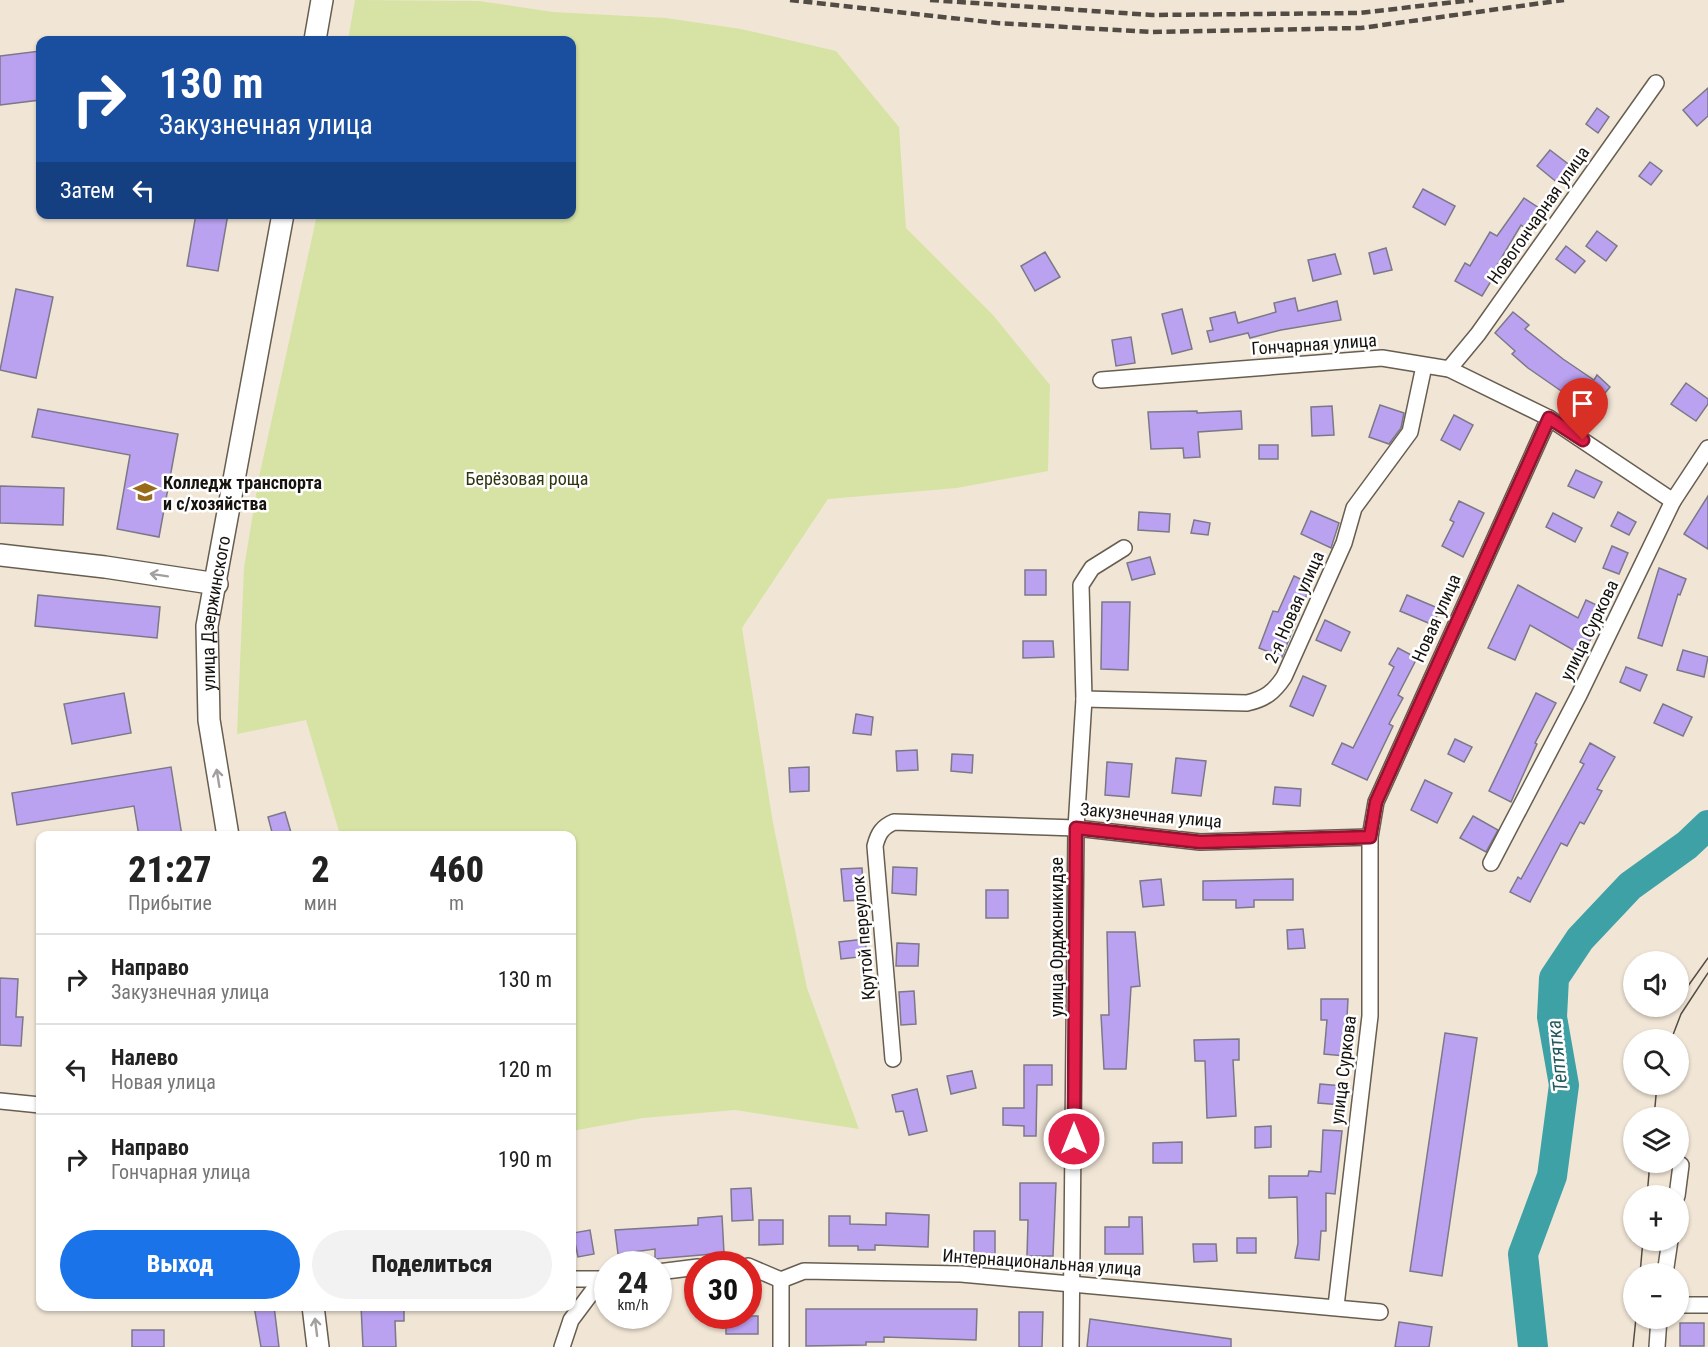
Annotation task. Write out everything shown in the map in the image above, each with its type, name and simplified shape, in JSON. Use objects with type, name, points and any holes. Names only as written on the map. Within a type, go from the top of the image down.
[{"type":"main road","points":[[316,36],[322,1]]},
{"type":"main road","name":"улица Дзержинского","points":[[227,831],[209,720],[207,626],[217,584],[281,219]]},
{"type":"main road","points":[[0,555],[105,567],[217,584]]},
{"type":"main road","points":[[314,1311],[318,1347]]},
{"type":"street","name":"Новогончарная улица","points":[[1449,369],[1478,334],[1656,83]]},
{"type":"street","name":"Гончарная улица","points":[[1101,380],[1382,358],[1449,369],[1549,418],[1673,501]]},
{"type":"street","name":"2-я Новая улица","points":[[1084,699],[1247,703],[1266,697],[1275,690],[1284,677],[1344,543],[1354,508],[1410,432],[1424,366]]},
{"type":"street","name":"Новая улица","points":[[1370,837],[1376,802],[1385,780],[1549,418]]},
{"type":"street","name":"улица Суркова","points":[[1491,863],[1579,695],[1673,501],[1708,448]]},
{"type":"street","name":"улица Орджоникидзе","points":[[1071,1347],[1076,828],[1084,699],[1082,585],[1092,568],[1124,548]]},
{"type":"street","name":"Закузнечная улица","points":[[894,822],[1076,828],[1200,842],[1370,837]]},
{"type":"street","name":"Крутой переулок","points":[[893,1059],[875,846],[878,835],[886,825],[894,822]]},
{"type":"street","name":"улица Суркова","points":[[1336,1306],[1370,1016],[1370,837]]},
{"type":"street","points":[[0,1101],[36,1105]]},
{"type":"street","name":"Интернациональная улица","points":[[781,1280],[804,1271],[961,1274],[1073,1282],[1380,1312]]},
{"type":"street","points":[[762,1272],[781,1280],[781,1347]]},
{"type":"street","points":[[576,1279],[594,1279]]},
{"type":"street","points":[[562,1347],[571,1320],[594,1291]]},
{"type":"street","points":[[1689,1305],[1708,1305]]},
{"type":"street","points":[[1657,1347],[1658,1329]]},
{"type":"green space","name":"Берёзовая роща","points":[[355,0],[479,1],[553,12],[666,18],[741,29],[836,51],[899,127],[906,228],[993,315],[1050,385],[1048,471],[957,488],[828,499],[742,628],[773,823],[807,988],[859,1129],[735,1110],[643,1118],[576,1130],[576,831],[339,831],[306,720],[237,734],[244,568],[259,477],[316,219],[576,219],[576,36],[349,36]]},
{"type":"building","points":[[36,52],[36,100],[0,105],[0,56]]},
{"type":"building","points":[[1708,88],[1708,116],[1697,126],[1683,110]]},
{"type":"building","points":[[1597,108],[1609,117],[1598,133],[1586,124]]},
{"type":"building","points":[[1550,150],[1572,167],[1559,184],[1537,166]]},
{"type":"building","points":[[1650,162],[1662,171],[1651,185],[1639,176]]},
{"type":"building","points":[[1423,189],[1455,206],[1445,225],[1413,207]]},
{"type":"building","points":[[1524,198],[1539,208],[1525,228],[1521,225],[1490,277],[1493,278],[1482,296],[1455,281],[1465,263],[1470,266],[1490,232],[1497,236]]},
{"type":"building","points":[[195,219],[227,219],[218,271],[187,266]]},
{"type":"building","points":[[1597,231],[1617,246],[1606,261],[1586,246]]},
{"type":"building","points":[[1566,246],[1585,261],[1575,273],[1556,259]]},
{"type":"building","points":[[1386,248],[1392,270],[1374,274],[1369,253]]},
{"type":"building","points":[[1045,252],[1060,277],[1035,291],[1021,266]]},
{"type":"building","points":[[1335,254],[1341,274],[1313,281],[1308,260]]},
{"type":"building","points":[[16,289],[53,297],[36,378],[0,370]]},
{"type":"building","points":[[1295,298],[1298,311],[1337,301],[1341,320],[1281,330],[1250,338],[1248,333],[1210,342],[1207,331],[1213,330],[1210,318],[1235,312],[1238,323],[1276,312],[1274,303]]},
{"type":"building","points":[[1182,309],[1192,349],[1172,354],[1162,314]]},
{"type":"building","points":[[1513,312],[1529,325],[1525,329],[1563,359],[1594,380],[1597,375],[1610,387],[1590,411],[1569,392],[1567,395],[1528,368],[1512,354],[1515,351],[1495,333]]},
{"type":"building","points":[[1131,337],[1135,363],[1116,366],[1112,340]]},
{"type":"building","points":[[1686,383],[1708,399],[1708,404],[1696,421],[1671,404]]},
{"type":"building","points":[[1380,405],[1404,413],[1401,428],[1389,444],[1369,437]]},
{"type":"building","points":[[1332,406],[1334,435],[1312,436],[1311,407]]},
{"type":"building","name":"Колледж транспорта и с/хозяйства","points":[[38,409],[178,434],[159,537],[117,529],[130,455],[32,437]]},
{"type":"building","points":[[1197,411],[1197,413],[1241,411],[1242,429],[1198,432],[1200,457],[1184,458],[1183,448],[1151,449],[1148,412]]},
{"type":"building","points":[[1454,415],[1473,425],[1460,450],[1441,440]]},
{"type":"building","points":[[1259,445],[1278,445],[1278,459],[1259,459]]},
{"type":"building","points":[[1576,470],[1602,482],[1594,498],[1568,486]]},
{"type":"building","points":[[0,486],[64,488],[63,525],[0,523]]},
{"type":"building","points":[[1708,496],[1708,549],[1684,534]]},
{"type":"building","points":[[1459,501],[1484,513],[1463,557],[1442,546],[1454,522],[1450,520]]},
{"type":"building","points":[[1311,511],[1339,523],[1331,548],[1301,534]]},
{"type":"building","points":[[1139,512],[1170,514],[1169,532],[1138,530]]},
{"type":"building","points":[[1618,512],[1636,522],[1629,535],[1611,526]]},
{"type":"building","points":[[1553,513],[1582,528],[1575,542],[1546,527]]},
{"type":"building","points":[[1194,520],[1210,523],[1208,535],[1191,533]]},
{"type":"building","points":[[1612,546],[1628,553],[1619,574],[1603,568]]},
{"type":"building","points":[[1150,557],[1155,574],[1132,580],[1127,563]]},
{"type":"building","points":[[1659,568],[1686,579],[1680,595],[1678,594],[1662,646],[1638,638]]},
{"type":"building","points":[[1025,570],[1046,570],[1046,595],[1025,595]]},
{"type":"building","points":[[1294,576],[1311,584],[1282,657],[1259,648],[1273,611],[1278,612]]},
{"type":"building","points":[[1518,585],[1578,618],[1586,600],[1607,610],[1582,655],[1530,625],[1515,660],[1488,648]]},
{"type":"building","points":[[38,595],[160,607],[157,638],[35,626]]},
{"type":"building","points":[[1407,595],[1440,609],[1433,625],[1400,611]]},
{"type":"building","points":[[1102,602],[1130,602],[1128,670],[1101,669]]},
{"type":"building","points":[[1325,620],[1350,632],[1341,651],[1316,640]]},
{"type":"building","points":[[1023,641],[1053,641],[1054,657],[1023,658]]},
{"type":"building","points":[[1398,648],[1417,658],[1398,695],[1403,698],[1389,724],[1393,726],[1367,780],[1332,764],[1342,743],[1353,748],[1394,667],[1389,664]]},
{"type":"building","points":[[1683,650],[1708,657],[1704,677],[1677,670]]},
{"type":"building","points":[[1626,667],[1647,675],[1640,691],[1620,682]]},
{"type":"building","points":[[1303,676],[1326,686],[1313,716],[1290,706]]},
{"type":"building","points":[[124,693],[131,733],[72,744],[64,704]]},
{"type":"building","points":[[1536,693],[1556,703],[1535,743],[1537,744],[1511,802],[1489,791]]},
{"type":"building","points":[[1663,704],[1692,717],[1683,736],[1654,723]]},
{"type":"building","points":[[856,714],[873,717],[871,735],[853,733]]},
{"type":"building","points":[[1455,739],[1472,747],[1464,762],[1448,754]]},
{"type":"building","points":[[1590,743],[1615,757],[1597,789],[1602,791],[1584,824],[1580,822],[1567,846],[1561,843],[1530,902],[1510,892],[1518,877],[1521,879],[1584,764],[1580,762]]},
{"type":"building","points":[[917,750],[918,770],[897,771],[896,751]]},
{"type":"building","points":[[952,754],[973,755],[972,773],[951,771]]},
{"type":"building","points":[[1176,758],[1206,761],[1201,796],[1172,793]]},
{"type":"building","points":[[1107,762],[1132,764],[1129,797],[1105,795]]},
{"type":"building","points":[[171,767],[181,831],[138,831],[134,806],[17,825],[12,793]]},
{"type":"building","points":[[809,767],[809,791],[790,792],[789,768]]},
{"type":"building","points":[[1425,780],[1452,793],[1437,823],[1411,810]]},
{"type":"building","points":[[1275,787],[1301,789],[1300,806],[1273,804]]},
{"type":"building","points":[[285,812],[291,831],[272,831],[268,817]]},
{"type":"building","points":[[1473,816],[1498,830],[1486,852],[1460,838]]},
{"type":"building","points":[[893,867],[917,868],[916,895],[892,893]]},
{"type":"building","points":[[862,868],[864,900],[844,901],[841,869]]},
{"type":"building","points":[[1161,879],[1164,905],[1143,907],[1140,881]]},
{"type":"building","points":[[1293,879],[1293,900],[1254,900],[1254,907],[1236,908],[1236,900],[1203,900],[1203,881]]},
{"type":"building","points":[[986,890],[1008,890],[1008,918],[986,918]]},
{"type":"building","points":[[1303,929],[1305,948],[1288,949],[1287,930]]},
{"type":"building","points":[[1107,932],[1135,932],[1140,986],[1131,987],[1126,1069],[1104,1069],[1101,1015],[1109,1015]]},
{"type":"building","points":[[865,939],[867,956],[841,959],[839,942]]},
{"type":"building","points":[[897,943],[919,944],[918,966],[896,966]]},
{"type":"building","points":[[0,978],[18,979],[16,1017],[23,1017],[21,1046],[0,1045]]},
{"type":"building","points":[[914,991],[916,1024],[901,1025],[899,992]]},
{"type":"building","points":[[1321,999],[1348,999],[1345,1056],[1324,1054],[1327,1020],[1321,1020]]},
{"type":"building","points":[[1445,1033],[1477,1038],[1442,1276],[1410,1271]]},
{"type":"building","points":[[1239,1039],[1239,1060],[1233,1060],[1236,1116],[1207,1118],[1205,1061],[1195,1061],[1194,1040]]},
{"type":"building","points":[[1024,1065],[1052,1065],[1052,1085],[1037,1085],[1036,1136],[1024,1136],[1024,1126],[1003,1125],[1003,1108],[1024,1108]]},
{"type":"building","points":[[972,1071],[976,1088],[951,1094],[947,1076]]},
{"type":"building","points":[[1320,1084],[1343,1086],[1342,1105],[1318,1103]]},
{"type":"building","points":[[917,1089],[927,1131],[909,1135],[903,1111],[896,1112],[892,1095]]},
{"type":"building","points":[[1271,1126],[1271,1147],[1255,1148],[1255,1127]]},
{"type":"building","points":[[1323,1130],[1342,1131],[1335,1194],[1326,1193],[1326,1231],[1321,1231],[1319,1260],[1295,1258],[1298,1243],[1297,1197],[1269,1198],[1269,1176],[1308,1176],[1309,1171],[1321,1172]]},
{"type":"building","points":[[1182,1142],[1182,1163],[1153,1163],[1153,1143]]},
{"type":"building","points":[[1020,1183],[1056,1183],[1053,1256],[1027,1256],[1028,1220],[1020,1220]]},
{"type":"building","points":[[751,1188],[753,1220],[732,1221],[731,1189]]},
{"type":"building","points":[[886,1213],[929,1215],[928,1247],[875,1245],[875,1250],[858,1250],[858,1246],[829,1246],[829,1216],[850,1216],[850,1224],[886,1225]]},
{"type":"building","points":[[722,1216],[724,1251],[684,1251],[684,1256],[672,1258],[672,1251],[655,1251],[655,1249],[618,1251],[615,1230],[698,1225],[698,1218]]},
{"type":"building","points":[[1129,1217],[1142,1217],[1143,1254],[1105,1254],[1105,1227],[1129,1227]]},
{"type":"building","points":[[759,1220],[783,1220],[783,1244],[759,1245]]},
{"type":"building","points":[[590,1230],[594,1254],[578,1257],[576,1232]]},
{"type":"building","points":[[974,1231],[995,1231],[995,1256],[974,1256]]},
{"type":"building","points":[[1237,1238],[1256,1238],[1256,1253],[1237,1253]]},
{"type":"building","points":[[1193,1244],[1216,1244],[1217,1261],[1194,1262]]},
{"type":"building","points":[[806,1309],[977,1309],[976,1340],[884,1337],[884,1342],[866,1342],[866,1345],[806,1346]]},
{"type":"building","points":[[255,1311],[275,1311],[279,1347],[261,1347]]},
{"type":"building","points":[[361,1311],[404,1311],[404,1321],[395,1321],[396,1347],[363,1347]]},
{"type":"building","points":[[1019,1312],[1043,1312],[1042,1347],[1019,1347]]},
{"type":"building","points":[[1090,1319],[1231,1339],[1231,1347],[1087,1347]]},
{"type":"building","points":[[1399,1322],[1432,1327],[1429,1347],[1395,1347]]},
{"type":"building","points":[[1689,1323],[1704,1323],[1704,1346],[1680,1346],[1680,1329],[1689,1329]]},
{"type":"building","points":[[726,1329],[758,1329],[758,1334],[726,1334]]},
{"type":"building","points":[[132,1330],[164,1330],[164,1347],[132,1347]]},
{"type":"waterway","name":"Тептятка","points":[[1533,1347],[1523,1254],[1552,1176],[1564,1085],[1552,1017],[1554,978],[1580,939],[1630,886],[1687,845],[1708,825]]},
{"type":"tram line","points":[[1689,985],[1708,958]]},
{"type":"tram line","points":[[1675,1029],[1681,1014],[1708,973]]},
{"type":"tram line","points":[[1655,1107],[1656,1095]]},
{"type":"tram line","points":[[1648,1185],[1649,1173]]},
{"type":"tram line","points":[[1641,1263],[1642,1251]]},
{"type":"tram line","points":[[1633,1347],[1635,1329]]},
{"type":"railway","points":[[790,0],[997,23],[1151,32],[1361,28],[1564,0]]},
{"type":"railway","points":[[930,0],[1152,15],[1359,13],[1473,0]]},
{"type":"place","name":"Колледж транспорта и с/хозяйства","points":[[145,492]]},
{"type":"route","points":[[1074,1139],[1076,828],[1200,842],[1370,837],[1376,802],[1390,769],[1549,418],[1583,440]]}]
